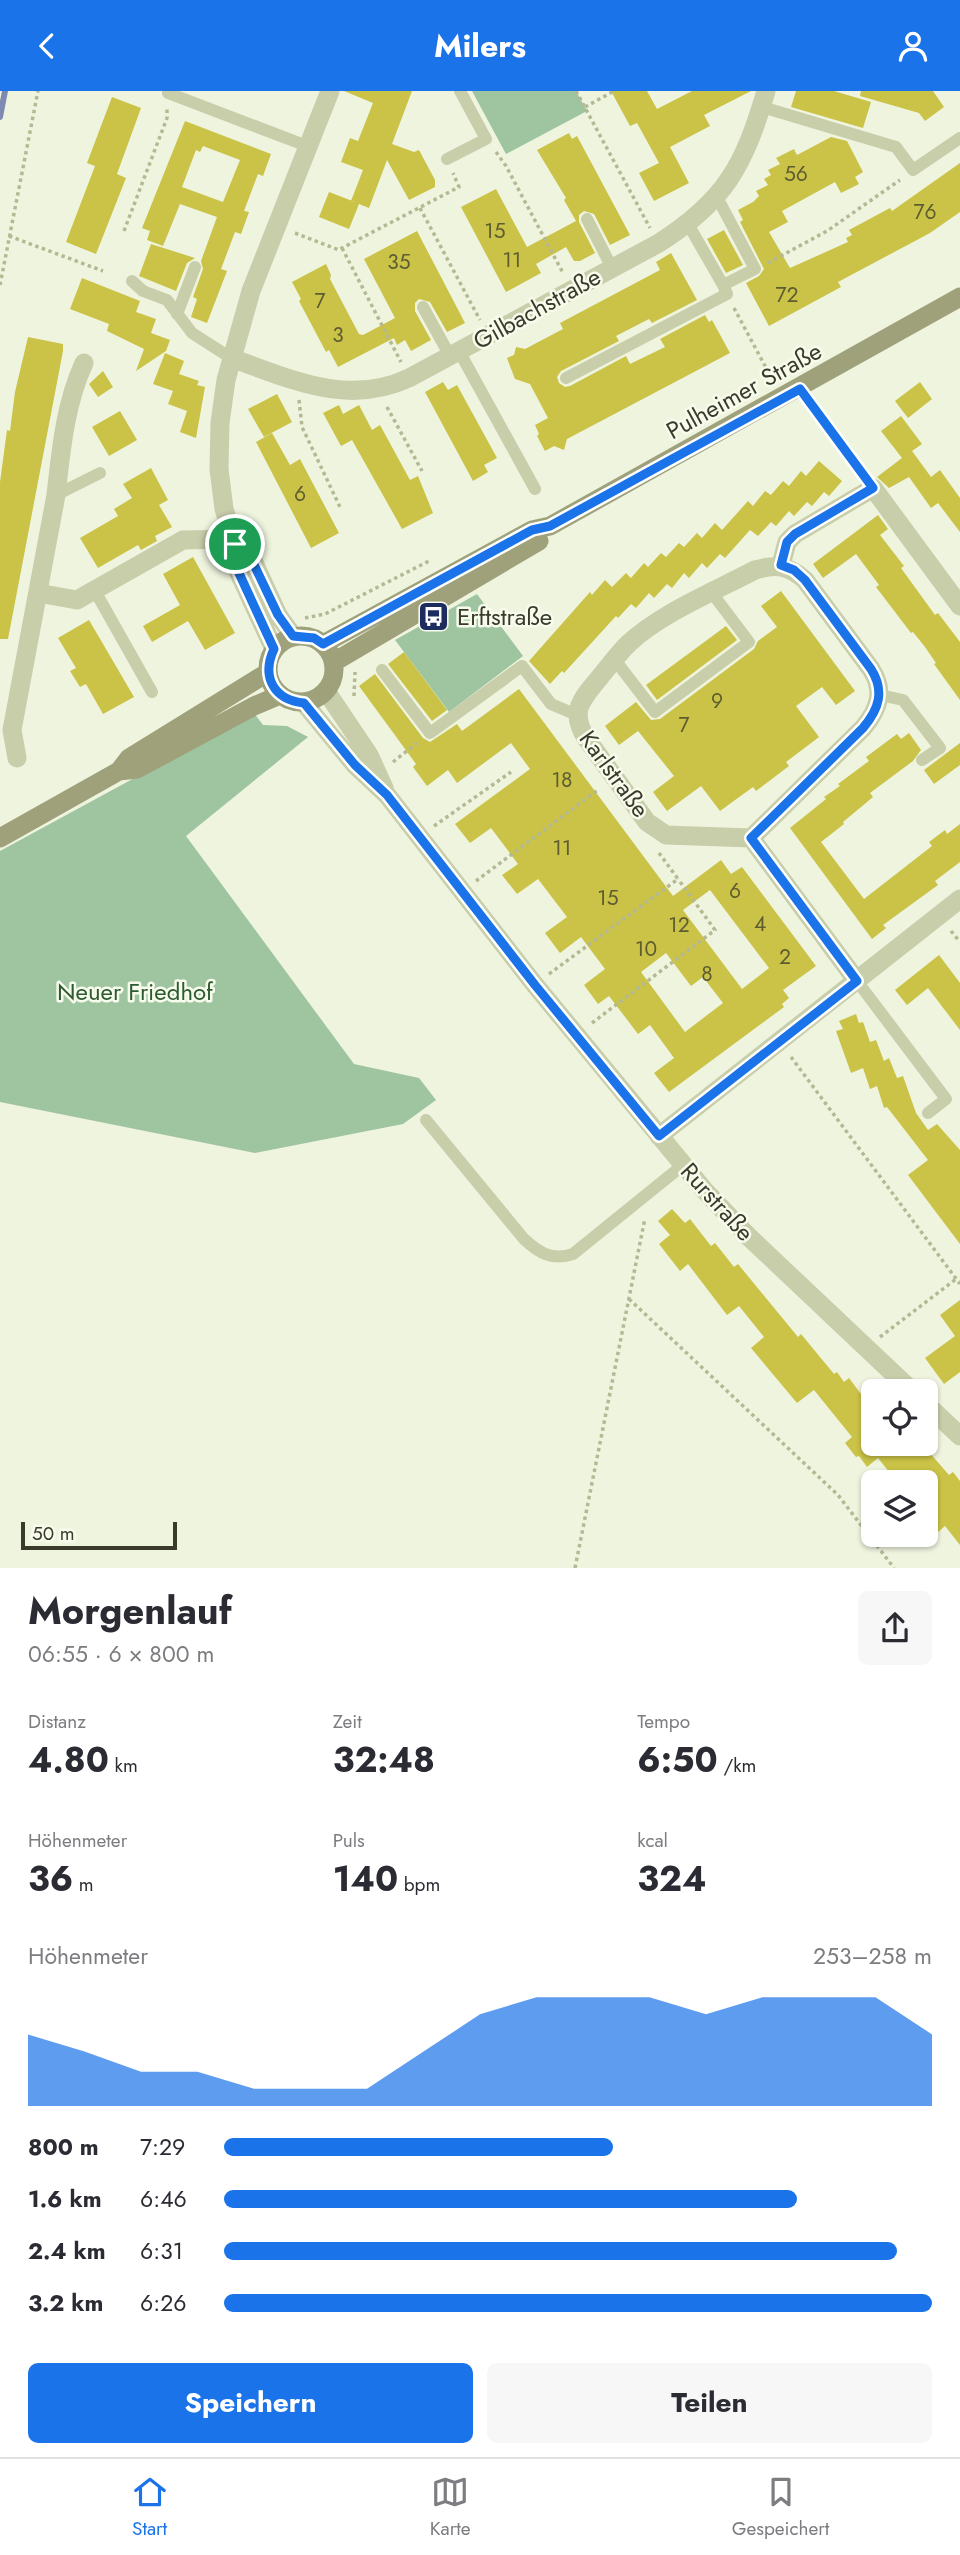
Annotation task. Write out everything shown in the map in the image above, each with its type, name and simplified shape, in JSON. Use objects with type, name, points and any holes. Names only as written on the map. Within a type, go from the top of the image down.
[{"type":"main road","name":"Pulheimer Straße","points":[[323,644],[532,530],[550,526],[800,389],[960,297]]},
{"type":"main road","name":"Pulheimer Straße","points":[[334,662],[541,540],[550,526]]},
{"type":"main road","points":[[293,636],[314,638],[323,644],[334,662],[335,672],[326,691],[317,699],[304,703],[291,702],[280,695],[272,686],[267,673],[268,661],[274,649],[293,636]]},
{"type":"main road","points":[[119,771],[129,758],[267,673]]},
{"type":"main road","points":[[0,838],[119,771],[137,769],[254,706],[280,695]]},
{"type":"street","points":[[274,649],[232,558],[234,541],[224,509],[219,453],[222,403],[231,358],[251,291],[330,91]]},
{"type":"street","name":"Gilbachstraße","points":[[231,358],[296,381],[339,391],[378,390],[409,378],[659,243],[688,224],[718,197],[740,162],[764,99]]},
{"type":"street","points":[[17,758],[12,730],[74,384],[84,363]]},
{"type":"street","points":[[857,981],[751,838],[863,728],[874,715],[880,695],[879,685],[871,669],[805,580],[794,570],[781,565],[787,542],[795,534],[873,488],[960,606]]},
{"type":"street","points":[[38,593],[77,600],[183,540],[234,541],[248,552],[278,615],[293,636]]},
{"type":"street","name":"Karlstraße","points":[[751,838],[666,835],[647,822],[582,732],[577,715],[586,694],[627,645],[645,630],[755,570],[781,565]]},
{"type":"street","name":"Rurstraße","points":[[326,691],[369,755],[387,795]]},
{"type":"street","name":"Rurstraße","points":[[304,703],[355,765],[387,795],[535,985],[683,1165],[749,1237],[899,1379]]},
{"type":"street","points":[[659,1136],[960,899]]},
{"type":"street","points":[[938,1415],[960,1436]]},
{"type":"lane","points":[[447,159],[486,139],[460,91]]},
{"type":"lane","points":[[168,92],[307,146]]},
{"type":"lane","points":[[764,99],[896,146],[913,170],[960,138]]},
{"type":"lane","points":[[566,378],[725,289],[755,269],[718,197]]},
{"type":"lane","points":[[587,219],[612,268]]},
{"type":"lane","points":[[688,224],[725,289]]},
{"type":"lane","points":[[177,314],[195,267]]},
{"type":"lane","points":[[131,281],[143,291],[167,300],[192,333],[231,358]]},
{"type":"lane","points":[[423,307],[535,489]]},
{"type":"lane","points":[[56,495],[100,473]]},
{"type":"lane","points":[[95,591],[152,692]]},
{"type":"lane","points":[[615,660],[655,712],[749,642],[712,593]]},
{"type":"lane","points":[[382,670],[430,733],[522,666],[551,704],[577,715]]},
{"type":"lane","points":[[880,695],[903,700],[940,748],[922,760]]},
{"type":"lane","points":[[857,981],[946,1099],[928,1113]]},
{"type":"lane","points":[[426,1120],[524,1239],[538,1251],[550,1256],[563,1257],[573,1254],[683,1165]]},
{"type":"path","points":[[0,285],[38,91]]},
{"type":"path","points":[[576,91],[659,243]]},
{"type":"path","points":[[585,107],[614,91]]},
{"type":"path","points":[[124,231],[167,118],[168,92]]},
{"type":"path","points":[[486,139],[506,166],[572,289]]},
{"type":"path","points":[[276,226],[342,249],[459,187],[447,159]]},
{"type":"path","points":[[755,269],[827,231],[913,170]]},
{"type":"path","points":[[419,208],[488,335]]},
{"type":"path","points":[[9,236],[103,271]]},
{"type":"path","points":[[342,249],[409,378]]},
{"type":"path","points":[[725,289],[772,379]]},
{"type":"path","points":[[296,381],[302,427],[340,507]]},
{"type":"path","points":[[800,389],[873,488]]},
{"type":"path","points":[[378,390],[422,471]]},
{"type":"path","points":[[325,614],[436,558]]},
{"type":"path","points":[[388,766],[430,733]]},
{"type":"path","points":[[418,838],[511,772]]},
{"type":"path","points":[[461,892],[615,778]]},
{"type":"path","points":[[576,1035],[715,930],[659,853],[666,835]]},
{"type":"path","points":[[535,985],[678,879]]},
{"type":"path","points":[[780,1041],[960,1284]]},
{"type":"path","points":[[575,1568],[650,1191]]},
{"type":"path","points":[[865,1348],[956,1279]]},
{"type":"path","points":[[629,1299],[838,1495],[894,1568]]},
{"type":"green space","points":[[472,91],[576,91],[587,111],[506,154]]},
{"type":"green space","points":[[477,594],[523,656],[449,712],[395,640]]},
{"type":"green space","name":"Neuer Friedhof","points":[[254,713],[263,725],[287,726],[308,737],[186,836],[354,1064],[419,1078],[436,1100],[403,1124],[255,1153],[0,1102],[0,851]]},
{"type":"building","points":[[344,91],[412,91],[392,144],[414,152],[419,150],[435,180],[435,187],[409,200],[387,160],[369,208],[359,204],[349,229],[319,217],[329,192],[351,201],[363,170],[341,162],[350,138],[358,141],[373,103]]},
{"type":"building","points":[[611,91],[647,91],[657,109],[692,91],[751,91],[704,115],[710,126],[670,147],[689,183],[654,201],[639,173],[659,163],[637,123],[630,126]]},
{"type":"building","points":[[796,91],[834,91],[871,102],[863,128],[791,107]]},
{"type":"building","points":[[861,91],[933,91],[944,107],[925,121],[919,113],[860,96]]},
{"type":"building","points":[[112,97],[141,108],[117,174],[126,178],[96,254],[66,242],[95,166],[87,163]]},
{"type":"building","points":[[185,121],[271,154],[263,176],[258,174],[244,211],[249,212],[241,234],[235,232],[221,269],[227,271],[207,323],[191,317],[197,299],[193,297],[203,269],[201,261],[217,217],[180,204],[163,246],[147,240],[150,231],[142,228]],"holes":[[[203,146],[240,160],[223,202],[182,187],[196,150],[200,152]]]},
{"type":"building","points":[[569,133],[572,139],[577,136],[630,235],[610,245],[594,214],[584,211],[579,215],[579,222],[595,253],[580,261],[574,261],[566,247],[536,264],[541,273],[506,292],[461,207],[496,189],[527,247],[576,221],[564,200],[566,198],[537,150]]},
{"type":"building","points":[[831,137],[847,141],[863,172],[855,177],[859,184],[841,193],[835,182],[782,211],[788,222],[769,232],[790,268],[848,242],[846,238],[852,235],[849,230],[890,208],[892,211],[960,163],[960,212],[930,233],[838,282],[841,287],[769,326],[746,283],[759,276],[764,269],[740,222],[743,220],[738,210],[753,202],[759,196],[756,191],[768,185],[764,179],[771,175],[768,170],[780,164],[776,158],[794,149],[797,155]]},
{"type":"building","points":[[724,230],[743,265],[726,273],[707,239]]},
{"type":"building","points":[[417,231],[465,323],[447,332],[430,302],[419,299],[415,303],[415,311],[431,340],[411,351],[405,340],[397,345],[394,338],[338,367],[329,350],[326,352],[292,282],[326,264],[330,279],[359,334],[363,335],[395,318],[364,259]]},
{"type":"building","points":[[151,244],[195,258],[187,263],[176,291],[139,276]]},
{"type":"building","points":[[671,253],[697,300],[652,323],[649,319],[616,336],[619,341],[561,371],[557,377],[559,383],[565,387],[570,386],[626,356],[630,364],[665,347],[660,339],[705,315],[709,322],[712,320],[730,353],[567,439],[564,450],[554,446],[545,451],[535,425],[548,418],[530,384],[515,379],[507,358],[514,355],[516,347],[525,349],[563,329],[560,323],[660,270],[656,262]]},
{"type":"building","points":[[82,278],[140,301],[136,312],[156,319],[151,333],[170,340],[166,351],[136,371],[144,349],[107,331],[109,324],[70,309]]},
{"type":"building","points":[[28,337],[63,344],[63,351],[8,639],[0,639],[0,482],[7,430],[10,431],[15,392]]},
{"type":"building","points":[[165,353],[184,361],[179,374],[199,381],[197,385],[205,387],[196,438],[180,432],[187,411],[168,404],[173,391],[153,384]]},
{"type":"building","points":[[103,371],[113,387],[98,397],[89,384]]},
{"type":"building","points":[[443,382],[448,390],[457,385],[497,458],[484,465],[488,472],[473,481],[425,392]]},
{"type":"building","points":[[920,382],[932,399],[908,418],[895,401]]},
{"type":"building","points":[[277,394],[292,422],[264,437],[248,409]]},
{"type":"building","points":[[339,405],[343,414],[359,405],[372,430],[380,425],[410,480],[418,476],[433,513],[402,529],[352,440],[341,446],[323,413]]},
{"type":"building","points":[[120,411],[137,440],[109,456],[92,427]]},
{"type":"building","points":[[901,416],[922,444],[912,451],[931,477],[940,470],[960,498],[960,532],[938,503],[931,508],[909,477],[889,488],[877,477],[902,458],[881,431]]},
{"type":"building","points":[[272,433],[290,465],[300,459],[339,533],[311,548],[256,442]]},
{"type":"building","points":[[819,461],[842,481],[829,496],[824,492],[812,506],[807,502],[794,516],[789,511],[776,526],[771,522],[758,536],[750,530],[725,558],[720,554],[707,568],[702,563],[689,578],[684,573],[672,588],[667,584],[654,598],[649,593],[636,608],[631,604],[550,684],[529,661],[590,592],[592,595],[605,580],[612,587],[626,573],[631,578],[644,563],[648,567],[661,553],[666,557],[679,543],[684,547],[697,533],[702,538],[715,523],[722,530],[748,501],[753,506],[765,491],[771,495],[783,481],[789,486],[801,471],[806,476]]},
{"type":"building","points":[[151,468],[168,500],[159,505],[172,527],[155,536],[157,541],[141,550],[138,545],[98,568],[80,538],[118,516],[114,509],[132,498],[123,484]]},
{"type":"building","points":[[878,515],[888,529],[880,535],[904,566],[901,568],[935,615],[938,613],[960,642],[960,700],[925,647],[876,587],[879,585],[856,554],[823,578],[813,564]]},
{"type":"building","points":[[193,557],[235,633],[205,650],[188,621],[152,642],[143,626],[180,605],[163,574]]},
{"type":"building","points":[[781,591],[855,691],[836,705],[822,687],[796,706],[819,737],[786,762],[789,766],[756,791],[753,787],[720,811],[701,786],[667,811],[653,792],[674,776],[638,731],[619,745],[605,726],[636,702],[651,720],[660,719],[754,649],[758,641],[777,627],[761,606]]},
{"type":"building","points":[[89,620],[134,697],[103,714],[86,684],[80,687],[70,671],[76,668],[58,638]]},
{"type":"building","points":[[726,626],[737,640],[657,700],[646,685]]},
{"type":"building","points":[[404,652],[447,710],[432,721],[388,664]]},
{"type":"building","points":[[375,674],[423,738],[430,742],[457,724],[462,731],[519,689],[673,896],[721,860],[731,874],[742,867],[816,966],[783,990],[789,998],[782,1004],[784,1007],[669,1092],[654,1073],[674,1058],[650,1025],[638,1034],[609,996],[598,1004],[584,985],[605,969],[581,937],[560,953],[545,933],[567,917],[538,879],[517,894],[502,875],[518,864],[491,828],[470,843],[455,824],[530,769],[511,743],[457,783],[448,770],[427,786],[413,767],[416,764],[359,686]],"holes":[[[710,890],[769,968],[742,989],[683,910]],[[666,953],[691,986],[703,977],[723,1003],[685,1032],[641,972]]]},
{"type":"building","points":[[909,733],[921,750],[913,761],[870,793],[873,797],[821,842],[864,899],[932,846],[929,842],[945,830],[947,834],[960,824],[960,862],[935,881],[938,885],[883,925],[886,928],[872,939],[790,828],[826,799],[824,797],[840,786],[838,784],[869,761],[866,757],[897,734],[901,739]]},
{"type":"building","points":[[960,743],[960,765],[934,784],[924,770]]},
{"type":"building","points":[[939,955],[960,983],[960,1030],[928,988],[907,1005],[895,990]]},
{"type":"building","points":[[856,1014],[859,1023],[863,1022],[870,1042],[876,1040],[884,1061],[889,1058],[897,1078],[903,1076],[916,1113],[928,1130],[937,1124],[960,1150],[960,1244],[908,1175],[928,1160],[887,1107],[884,1108],[877,1086],[870,1089],[863,1068],[851,1073],[836,1031],[843,1029],[839,1021]]},
{"type":"building","points":[[672,1209],[685,1223],[690,1219],[711,1246],[715,1243],[734,1267],[738,1264],[798,1337],[801,1334],[834,1374],[837,1372],[844,1382],[849,1378],[861,1394],[861,1456],[932,1456],[949,1475],[953,1472],[960,1481],[960,1545],[945,1526],[938,1532],[938,1470],[888,1470],[878,1458],[867,1467],[845,1443],[852,1437],[814,1390],[797,1403],[751,1348],[764,1337],[739,1306],[727,1315],[688,1264],[680,1271],[659,1244],[670,1235],[658,1221]]},
{"type":"building","points":[[960,1300],[960,1372],[944,1384],[925,1358],[955,1336],[940,1315]]},
{"type":"waterway","points":[[0,117],[5,91]]},
{"type":"place","name":"Erftstraße","points":[[434,617]]},
{"type":"route","points":[[800,389],[873,488],[795,534],[787,542],[781,565],[794,570],[805,580],[876,676],[880,695],[874,715],[863,728],[751,838],[857,981],[659,1136],[535,985],[387,795],[355,765],[304,703],[291,702],[272,686],[267,673],[268,661],[274,649],[232,558],[235,544],[248,552],[278,615],[293,636],[314,638],[323,644],[532,530],[550,526],[800,389]]}]
